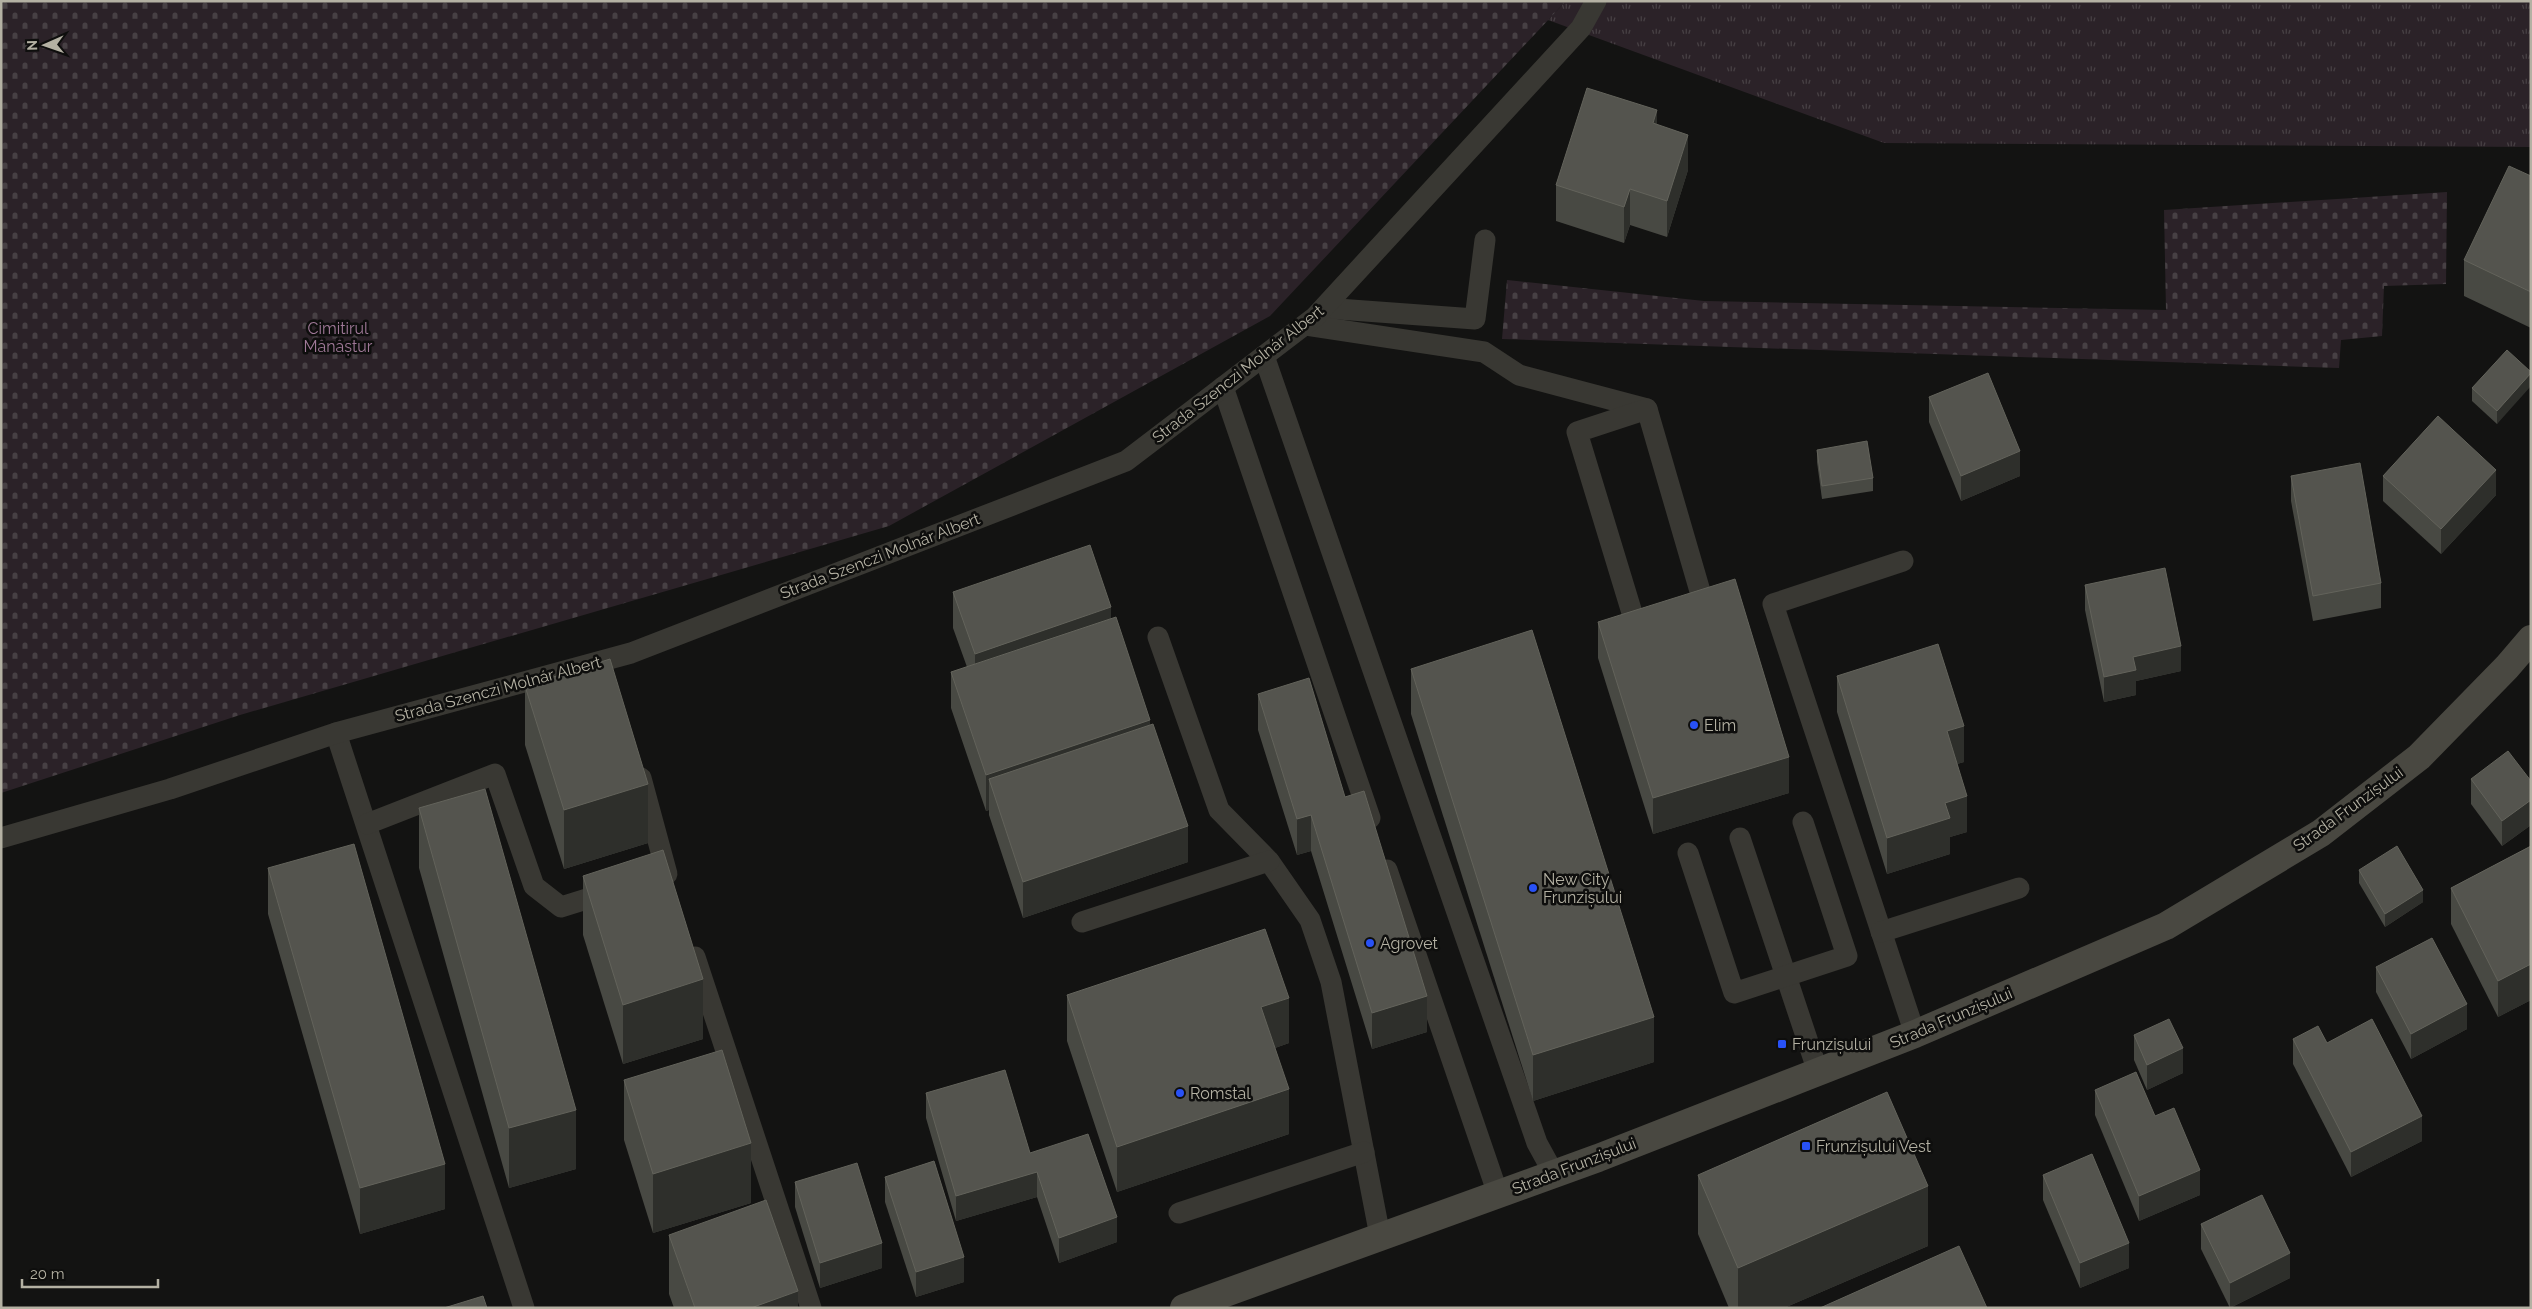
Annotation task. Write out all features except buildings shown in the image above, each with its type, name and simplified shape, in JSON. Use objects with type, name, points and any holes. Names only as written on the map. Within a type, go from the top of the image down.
[{"type":"main road","name":"Strada Frunzișului","points":[[1184,1308],[1554,1174],[1818,1072],[1915,1034],[2166,926],[2321,833],[2419,757],[2507,667],[2531,639]]},
{"type":"lane","name":"Strada Szenczi Molnár Albert","points":[[1,838],[170,790],[336,733],[631,653],[1126,461],[1306,324],[1324,308],[1582,28],[1596,1]]},
{"type":"lane","points":[[1324,308],[1475,319],[1485,240]]},
{"type":"lane","points":[[1306,324],[1484,352],[1519,375],[1647,409]]},
{"type":"lane","points":[[1264,356],[1537,1143],[1554,1174]]},
{"type":"lane","points":[[1223,387],[1498,1194]]},
{"type":"lane","points":[[1647,409],[1704,604],[1636,626],[1578,432],[1647,409]]},
{"type":"lane","points":[[1903,561],[1773,604],[1915,1034]]},
{"type":"lane","points":[[1158,637],[1219,810],[1269,861],[1310,920],[1332,982],[1380,1236]]},
{"type":"lane","points":[[336,733],[524,1308]]},
{"type":"lane","points":[[366,824],[496,774],[534,886],[561,907],[656,883],[636,762]]},
{"type":"lane","points":[[1688,853],[1734,993],[1847,956],[1803,822]]},
{"type":"lane","points":[[1740,838],[1818,1072]]},
{"type":"lane","points":[[1082,922],[1269,861]]},
{"type":"lane","points":[[1881,932],[2019,888]]},
{"type":"lane","points":[[689,939],[811,1308]]},
{"type":"lane","points":[[1179,1213],[1364,1152]]},
{"type":"green space","name":"Cimitirul Mănăștur","points":[[1,1],[1566,1],[1270,316],[889,526],[240,715],[1,793]]},
{"type":"green space","points":[[1566,1],[2531,1],[2531,147],[1884,143],[1548,20]]},
{"type":"green space","points":[[2447,192],[2446,284],[2384,286],[2382,336],[2341,340],[2339,368],[1502,339],[1507,280],[1704,301],[2166,310],[2164,210]]},
{"type":"place","name":"Elim","points":[[1694,725]]},
{"type":"place","name":"New City Frunzișului","points":[[1533,888]]},
{"type":"place","name":"Agrovet","points":[[1370,943]]},
{"type":"place","name":"Frunzișului","points":[[1782,1044]]},
{"type":"place","name":"Romstal","points":[[1180,1093]]},
{"type":"place","name":"Frunzișului Vest","points":[[1806,1146]]}]
